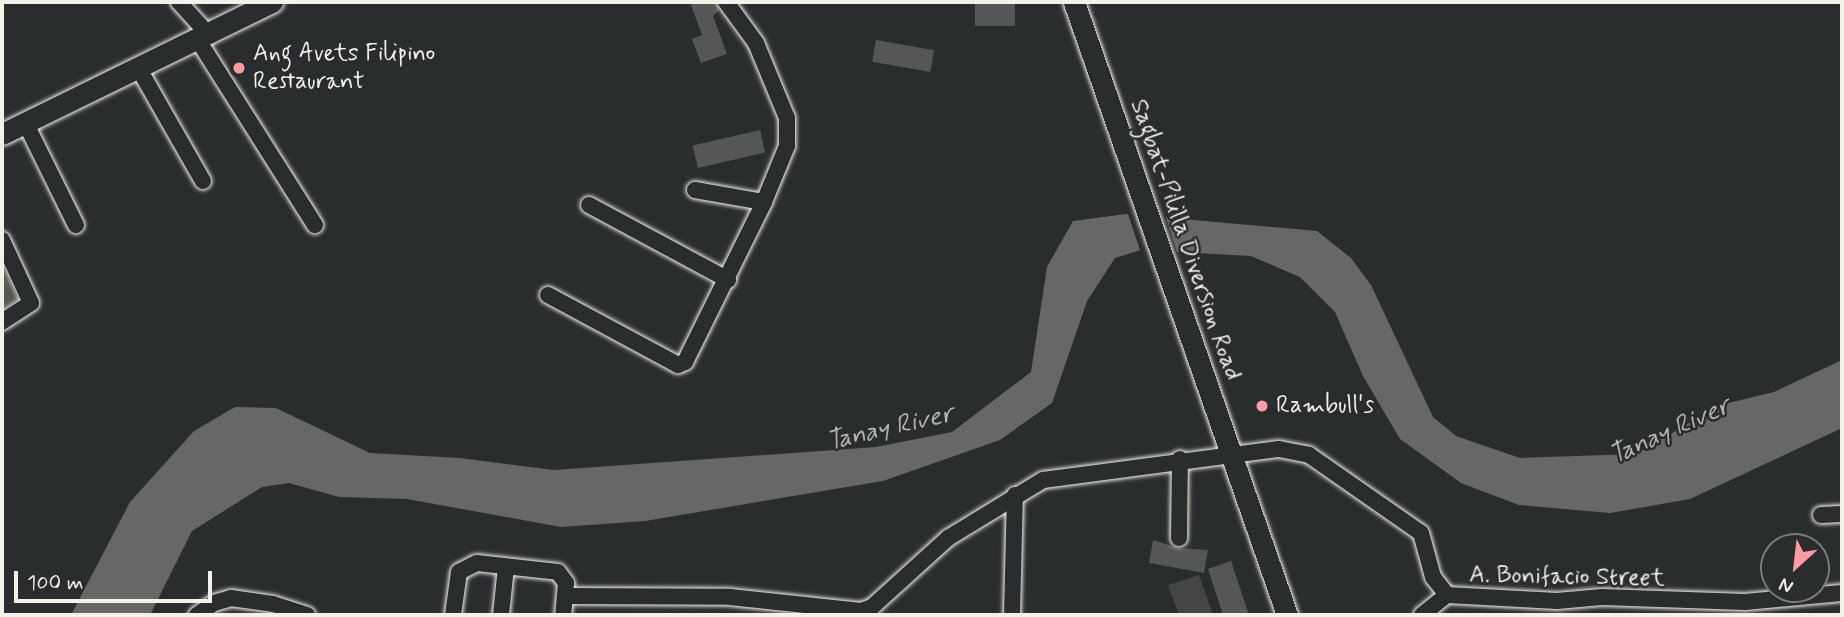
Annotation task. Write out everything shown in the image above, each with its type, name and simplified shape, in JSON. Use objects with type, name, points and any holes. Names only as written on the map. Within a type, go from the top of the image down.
[{"type":"main road","name":"Sagbat-Pililla Diversion Road","points":[[1073,2],[1136,179],[1180,317],[1233,453],[1287,615]]},
{"type":"main road","points":[[2,134],[203,37],[262,4]]},
{"type":"street","points":[[179,2],[203,37],[315,225]]},
{"type":"street","points":[[548,295],[678,365],[688,358],[728,280],[787,146],[787,118],[756,43],[726,2]]},
{"type":"street","points":[[139,69],[203,181]]},
{"type":"street","points":[[25,122],[76,226]]},
{"type":"street","points":[[695,190],[764,202]]},
{"type":"street","points":[[589,205],[728,280]]},
{"type":"street","points":[[2,240],[31,303],[2,322]]},
{"type":"street","name":"A. Bonifacio Street","points":[[566,596],[730,597],[861,611],[872,607],[948,538],[1043,480],[1279,449],[1309,455],[1421,533],[1433,577],[1447,595],[1556,608],[1602,597],[1745,602],[1842,593]]},
{"type":"street","points":[[1179,538],[1180,460]]},
{"type":"street","points":[[1012,615],[1015,495]]},
{"type":"street","points":[[1821,515],[1842,514]]},
{"type":"street","points":[[453,615],[456,579],[463,567],[477,563],[558,572],[566,583],[562,615]]},
{"type":"street","points":[[501,615],[506,567]]},
{"type":"street","points":[[1422,615],[1447,595]]},
{"type":"street","points":[[198,615],[231,598],[273,604],[307,615]]},
{"type":"shaded area","points":[[1126,214],[1317,231],[1351,258],[1371,285],[1433,417],[1456,436],[1520,458],[1636,454],[1720,405],[1774,392],[1842,360],[1842,428],[1690,499],[1610,513],[1519,505],[1461,483],[1400,439],[1363,376],[1335,312],[1300,277],[1251,256],[1141,250],[1115,258],[1087,301],[1052,403],[1000,440],[883,481],[645,521],[561,527],[407,499],[339,497],[289,483],[262,487],[192,531],[150,615],[71,615],[130,502],[194,431],[235,407],[276,408],[370,453],[460,458],[554,470],[876,447],[952,432],[1031,372],[1047,267],[1073,221]]},
{"type":"shaded area","points":[[1199,575],[1213,615],[1179,615],[1168,585]]},
{"type":"pier","points":[[1127,211],[1165,214],[1178,255],[1141,253]]},
{"type":"building","points":[[690,2],[716,2],[719,10],[713,16],[727,54],[701,63],[692,39],[702,35]]},
{"type":"building","points":[[975,2],[1015,2],[1015,26],[975,26]]},
{"type":"building","points":[[876,40],[934,50],[930,72],[872,62]]},
{"type":"building","points":[[760,130],[765,152],[698,168],[693,146]]},
{"type":"building","points":[[2,265],[18,299],[2,310]]},
{"type":"building","points":[[1153,540],[1178,548],[1208,550],[1204,573],[1149,563]]},
{"type":"building","points":[[1231,561],[1249,615],[1223,615],[1208,569]]},
{"type":"place","name":"Ang Avets Filipino Restaurant","points":[[239,68]]},
{"type":"place","name":"Rambull's","points":[[1262,406]]},
{"type":"water label","name":"Tanay River","points":[[890,429]]},
{"type":"water label","name":"Tanay River","points":[[1670,432]]}]
